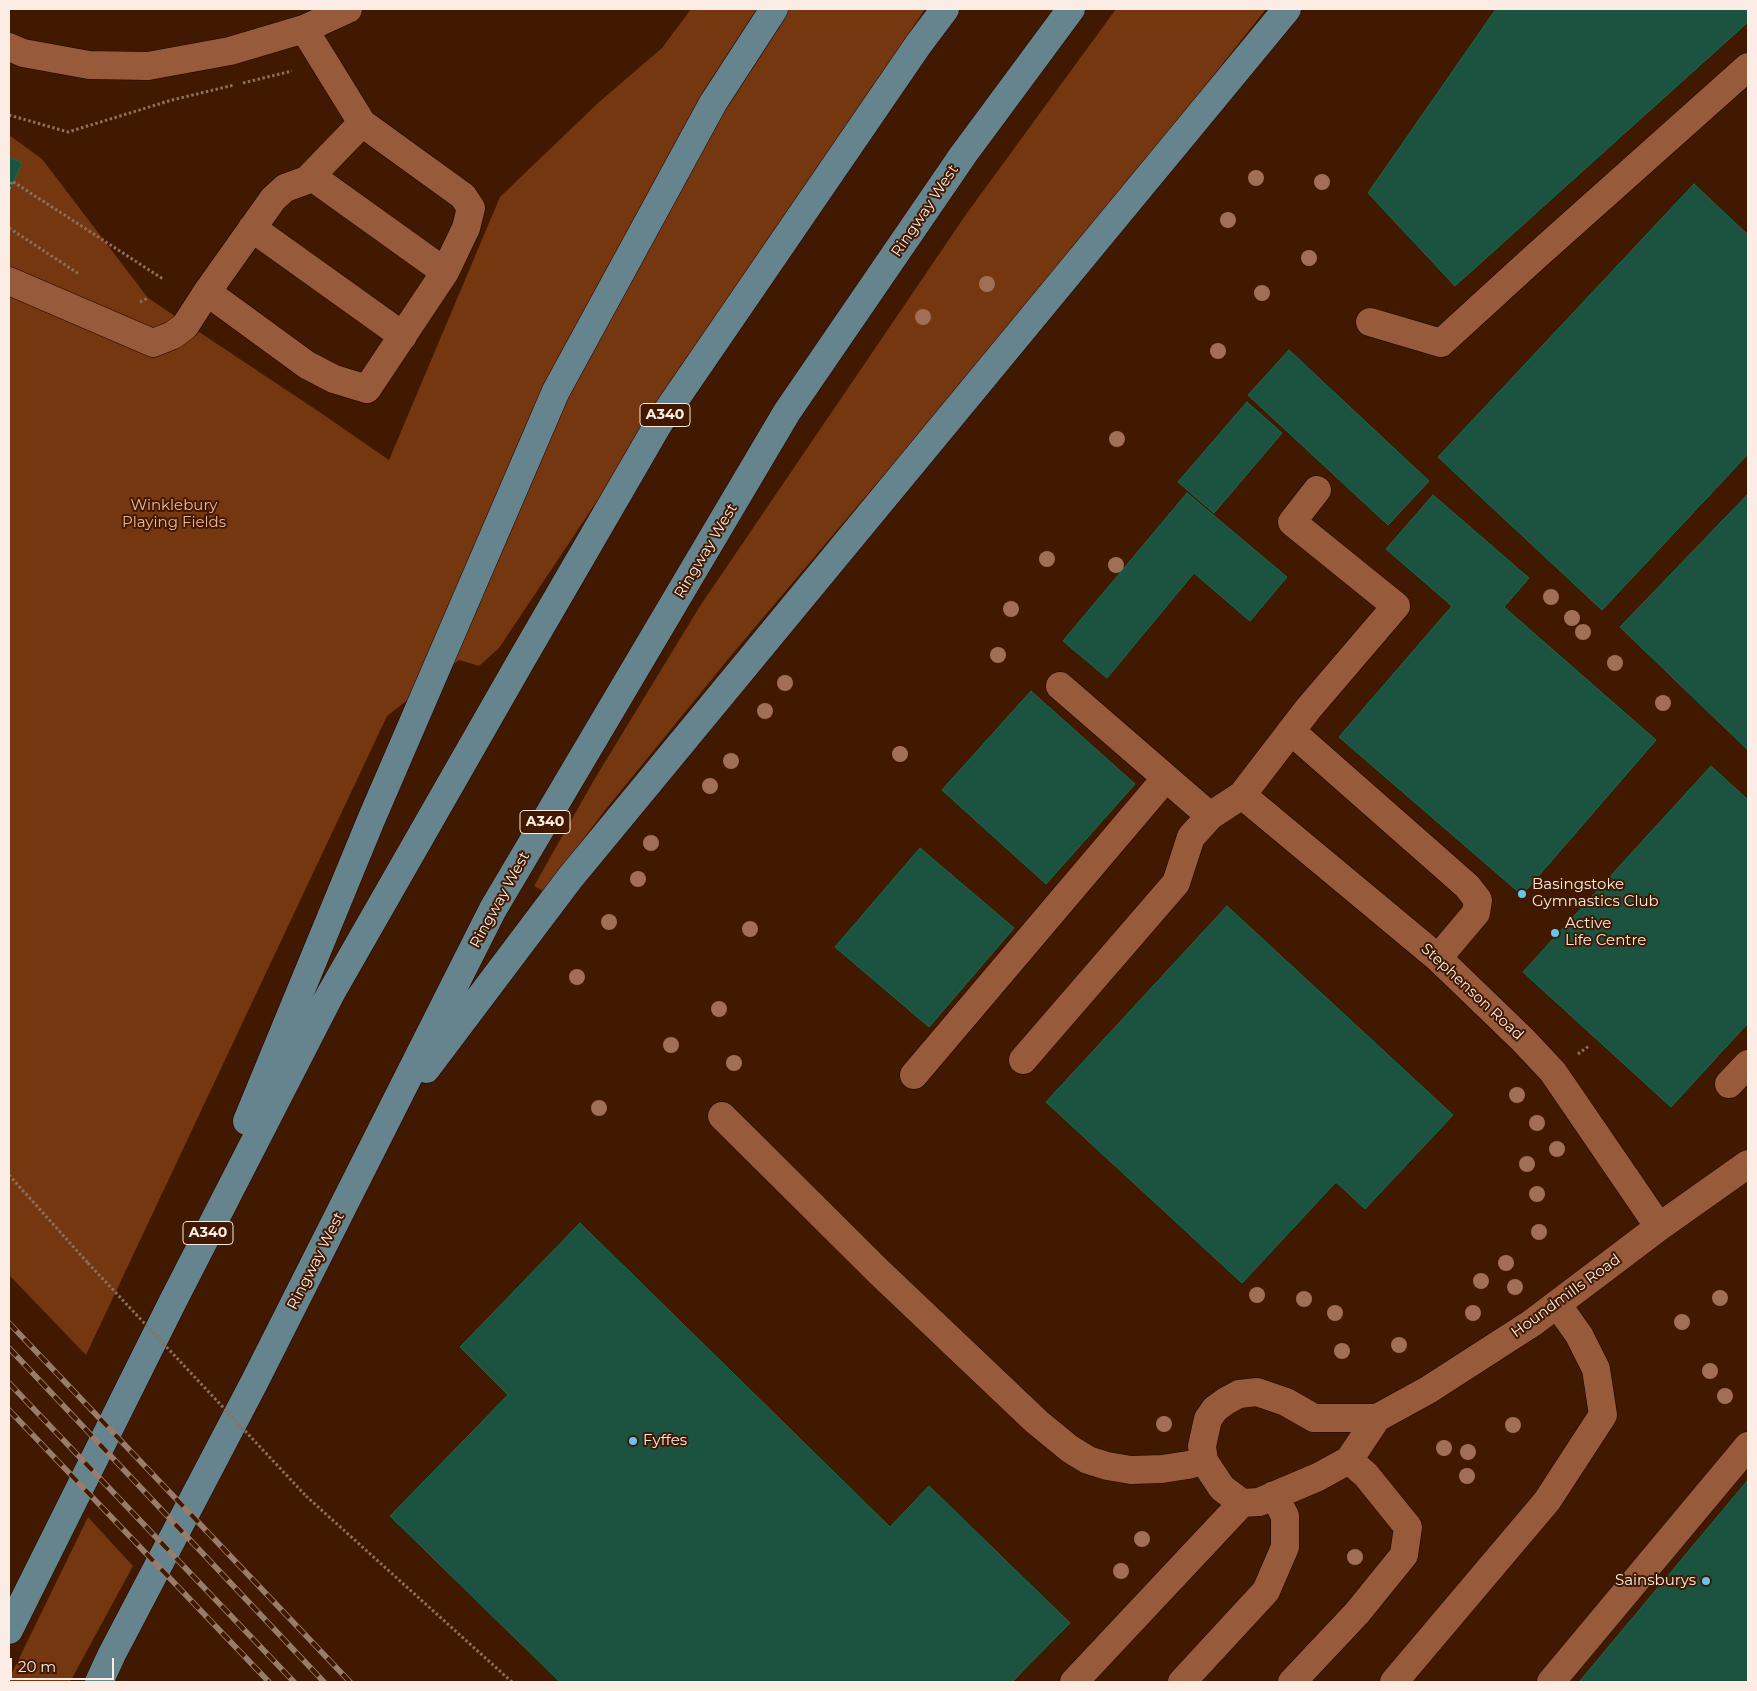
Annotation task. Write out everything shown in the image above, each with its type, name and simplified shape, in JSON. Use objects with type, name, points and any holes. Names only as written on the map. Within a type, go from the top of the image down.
[{"type":"main road","points":[[171,1305],[371,820],[556,391],[713,103],[774,9]]},
{"type":"main road","name":"A340","points":[[9,1630],[171,1305],[331,993],[659,423],[918,45],[945,9]]},
{"type":"main road","name":"Ringway West","points":[[99,1682],[251,1389],[493,909],[787,412],[963,155],[1071,9]]},
{"type":"main road","points":[[383,1126],[576,870],[1287,9]]},
{"type":"street","points":[[9,47],[23,52],[89,65],[148,66],[230,51],[304,29],[348,9]]},
{"type":"street","points":[[207,292],[306,365],[334,380],[367,389],[445,272],[466,228],[471,208],[462,196],[362,123],[304,29]]},
{"type":"street","points":[[1370,322],[1441,343],[1748,67]]},
{"type":"street","points":[[9,281],[153,343],[173,335],[185,326],[273,199],[285,188],[307,180],[362,123]]},
{"type":"street","points":[[311,176],[445,272]]},
{"type":"street","points":[[252,228],[402,336]]},
{"type":"street","points":[[1023,1060],[1176,883],[1191,837],[1210,816],[1242,795],[1308,709],[1396,606],[1292,522],[1316,490]]},
{"type":"street","points":[[1060,686],[1210,816]]},
{"type":"street","points":[[1291,731],[1467,886],[1478,900],[1476,913],[1438,958]]},
{"type":"street","points":[[914,1075],[1165,778]]},
{"type":"street","name":"Stephenson Road","points":[[1242,795],[1438,958],[1488,1005],[1554,1072],[1659,1227]]},
{"type":"street","points":[[1729,1084],[1748,1064]]},
{"type":"street","points":[[722,1116],[879,1272],[1037,1422],[1070,1449],[1088,1460],[1107,1466],[1131,1470],[1188,1466],[1204,1461],[1222,1488],[1242,1503],[1074,1682]]},
{"type":"street","name":"Houndmills Road","points":[[1242,1503],[1259,1502],[1318,1477],[1349,1460],[1377,1418],[1428,1390],[1532,1323],[1659,1227],[1748,1164]]},
{"type":"street","points":[[1394,1682],[1547,1501],[1603,1415],[1596,1369],[1579,1335],[1557,1304]]},
{"type":"street","name":"Houndmills Road","points":[[1204,1461],[1202,1446],[1208,1419],[1215,1409],[1226,1400],[1239,1394],[1257,1392],[1286,1402],[1314,1418],[1377,1418]]},
{"type":"street","points":[[1551,1682],[1748,1446]]},
{"type":"street","points":[[1292,1682],[1357,1613],[1404,1555],[1408,1526],[1366,1475],[1349,1460]]},
{"type":"street","points":[[1182,1682],[1266,1591],[1285,1547],[1285,1516],[1274,1495]]},
{"type":"path","points":[[9,115],[68,132],[172,100],[326,63]]},
{"type":"path","points":[[9,189],[12,181],[163,279]]},
{"type":"path","points":[[9,228],[81,275]]},
{"type":"path","points":[[135,304],[148,298]]},
{"type":"path","points":[[9,1174],[88,1263],[306,1496],[512,1682]]},
{"type":"green space","name":"Winklebury Playing Fields","points":[[691,9],[925,9],[499,648],[479,666],[459,660],[387,716],[86,1355],[9,1275],[9,135],[42,159],[148,298],[389,460],[500,197],[598,103],[662,48]]},
{"type":"green space","points":[[1116,9],[1266,9],[1086,236],[734,652],[606,809],[544,891],[534,886],[594,780],[700,606],[967,213]]},
{"type":"green space","points":[[88,1517],[133,1566],[70,1682],[9,1682],[9,1679]]},
{"type":"building","points":[[1496,9],[1748,9],[1748,22],[1455,286],[1368,193]]},
{"type":"building","points":[[9,157],[22,163],[9,192]]},
{"type":"building","points":[[1694,184],[1748,235],[1748,454],[1602,610],[1438,457]]},
{"type":"building","points":[[1289,350],[1429,481],[1388,525],[1248,395]]},
{"type":"building","points":[[1247,402],[1282,433],[1214,513],[1178,482]]},
{"type":"building","points":[[1187,493],[1287,577],[1250,621],[1194,573],[1107,678],[1063,641]]},
{"type":"building","points":[[1748,494],[1748,750],[1620,627]]},
{"type":"building","points":[[1433,495],[1529,578],[1504,607],[1656,740],[1522,895],[1339,737],[1452,606],[1386,549]]},
{"type":"building","points":[[1031,691],[1135,784],[1046,884],[942,790]]},
{"type":"building","points":[[1711,766],[1748,800],[1748,1023],[1671,1107],[1523,972]]},
{"type":"building","points":[[920,848],[1014,928],[929,1027],[835,947]]},
{"type":"building","points":[[1227,906],[1453,1115],[1365,1209],[1336,1182],[1242,1283],[1046,1102]]},
{"type":"building","name":"Fyffes","points":[[580,1223],[890,1527],[929,1486],[1070,1623],[1012,1682],[560,1682],[390,1516],[508,1395],[460,1347]]},
{"type":"building","name":"Sainsburys","points":[[1748,1480],[1748,1682],[1579,1682]]},
{"type":"railway","points":[[9,1323],[350,1682]]},
{"type":"railway","points":[[9,1348],[324,1682]]},
{"type":"railway","points":[[9,1383],[294,1682]]},
{"type":"railway","points":[[9,1410],[269,1682]]},
{"type":"place","name":"Basingstoke Gymnastics Club","points":[[1522,894]]},
{"type":"place","name":"Active Life Centre","points":[[1555,933]]},
{"type":"place","name":"Fyffes","points":[[633,1441]]},
{"type":"place","name":"Sainsburys","points":[[1706,1581]]}]
